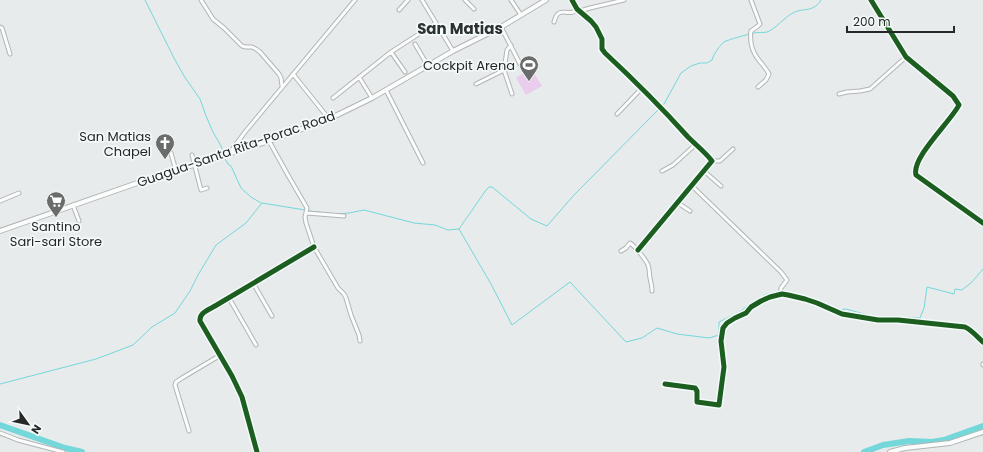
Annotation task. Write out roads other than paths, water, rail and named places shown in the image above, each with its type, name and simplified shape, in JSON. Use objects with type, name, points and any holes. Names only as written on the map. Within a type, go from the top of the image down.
[{"type":"main road","name":"Guagua-Santa Rita-Porac Road","points":[[0,231],[143,181],[269,141],[329,119],[372,98],[453,51],[501,27],[546,0]]},
{"type":"main road","points":[[871,0],[906,57],[953,96],[959,105],[922,155],[916,167],[916,175],[983,223]]},
{"type":"main road","points":[[890,452],[905,448],[950,443],[983,432]]},
{"type":"street","points":[[201,0],[213,19],[229,32],[242,46],[252,47],[260,52],[279,74],[282,86]]},
{"type":"street","points":[[226,155],[355,0]]},
{"type":"street","points":[[399,10],[408,0]]},
{"type":"street","points":[[422,0],[453,51]]},
{"type":"street","points":[[465,0],[474,9]]},
{"type":"street","points":[[510,0],[521,15]]},
{"type":"street","points":[[572,0],[579,10],[596,27],[602,39],[602,49],[605,53],[642,88],[712,161],[720,161],[733,149]]},
{"type":"street","points":[[554,22],[557,14],[560,12],[564,11],[571,13],[624,0]]},
{"type":"street","points":[[751,0],[760,24],[751,30],[750,35],[752,48],[769,74],[766,80],[758,87]]},
{"type":"street","points":[[333,98],[391,52],[436,23]]},
{"type":"street","points":[[0,27],[2,28],[10,54]]},
{"type":"street","points":[[501,27],[520,64]]},
{"type":"street","points":[[416,44],[428,66]]},
{"type":"street","points":[[511,45],[507,50],[504,70],[512,94]]},
{"type":"street","points":[[391,52],[405,72]]},
{"type":"street","points":[[839,94],[870,88],[906,57]]},
{"type":"street","points":[[476,84],[504,70]]},
{"type":"street","points":[[293,74],[329,119]]},
{"type":"street","points":[[358,77],[372,98]]},
{"type":"street","points":[[617,114],[642,88]]},
{"type":"street","points":[[386,90],[423,163]]},
{"type":"street","points":[[269,141],[307,208],[306,223],[314,247],[338,288],[346,298],[360,342]]},
{"type":"street","points":[[662,171],[673,165],[696,145]]},
{"type":"street","points":[[171,153],[176,171]]},
{"type":"street","points":[[192,156],[201,190],[208,188]]},
{"type":"street","points":[[638,250],[712,161]]},
{"type":"street","points":[[704,171],[721,186]]},
{"type":"street","points":[[691,186],[782,272],[787,281],[781,288],[780,294]]},
{"type":"street","points":[[0,201],[19,193]]},
{"type":"street","points":[[678,203],[690,211]]},
{"type":"street","points":[[73,205],[80,221]]},
{"type":"street","points":[[307,213],[344,216]]},
{"type":"street","points":[[621,251],[630,243],[639,250],[649,266],[652,291]]},
{"type":"street","points":[[257,452],[242,397],[232,376],[200,321],[200,315],[314,247]]},
{"type":"street","points":[[253,283],[272,316]]},
{"type":"street","points":[[665,384],[695,388],[697,391],[696,400],[698,402],[718,405],[724,367],[721,341],[723,328],[725,325],[746,313],[761,301],[780,294],[805,299],[842,314],[878,320],[898,320],[965,327],[970,329],[983,342]]},
{"type":"street","points":[[229,298],[256,345]]},
{"type":"street","points":[[189,431],[175,385],[176,382],[219,356]]},
{"type":"street","points":[[0,433],[18,440],[63,452]]},
{"type":"waterway","points":[[145,0],[174,58],[200,99],[206,116],[224,154]]},
{"type":"waterway","points":[[661,106],[664,104],[681,73],[691,66],[700,63],[707,63],[712,60],[717,50],[724,42],[751,34],[767,32],[791,14],[812,8],[821,0]]},
{"type":"waterway","points":[[309,211],[336,214],[364,210],[414,223],[435,225],[448,230],[459,229],[486,190],[489,187],[492,187],[531,219],[547,226],[574,195],[659,109]]},
{"type":"waterway","points":[[224,157],[231,166],[241,188],[261,203]]},
{"type":"waterway","points":[[0,384],[96,359],[133,345],[152,327],[175,313],[190,291],[216,245],[246,223],[262,203],[305,210]]},
{"type":"waterway","points":[[459,229],[491,284],[512,325],[570,282],[626,342],[642,338],[657,328],[677,334],[709,338],[719,335],[719,322],[741,311],[751,303],[767,294],[782,291],[819,301],[840,310],[846,309],[875,317],[920,318],[924,308],[927,287],[954,294],[955,289],[962,290],[972,282],[983,269]]},
{"type":"waterway","points":[[0,425],[65,448],[82,452]]},
{"type":"waterway","points":[[864,452],[883,445],[909,441],[932,442],[944,440],[983,426]]},
{"type":"place","name":"Cockpit Arena","points":[[529,82]]},
{"type":"place","name":"San Matias Chapel","points":[[165,160]]},
{"type":"place","name":"Santino Sari-sari Store","points":[[56,218]]},
{"type":"district","name":"San Matias","points":[[460,28]]}]
